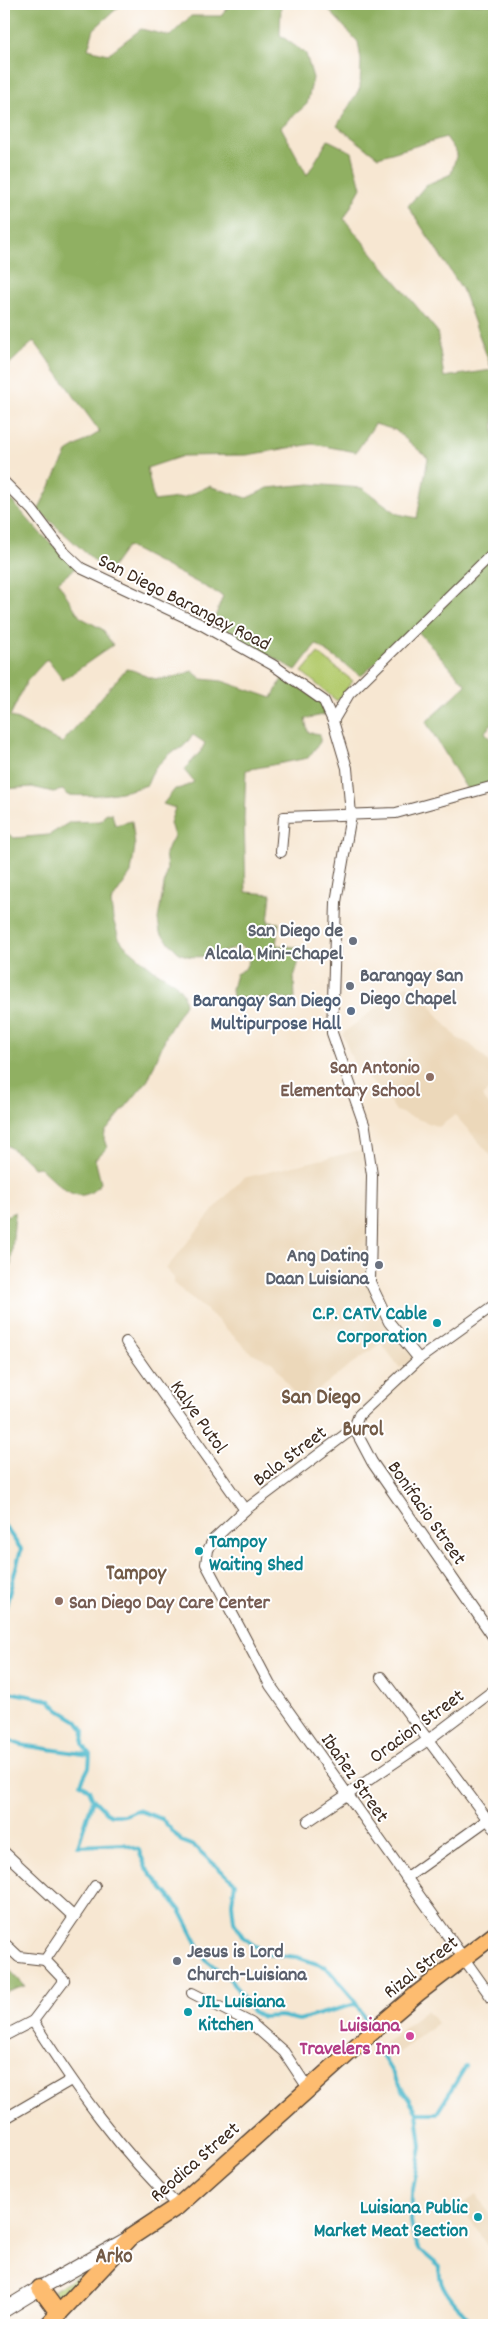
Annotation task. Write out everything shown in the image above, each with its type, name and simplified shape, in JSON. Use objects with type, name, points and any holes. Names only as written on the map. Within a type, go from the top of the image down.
[{"type":"main road","name":"Rizal Street","points":[[372,2032],[418,1993],[494,1935]]},
{"type":"main road","name":"Reodica Street","points":[[53,2320],[131,2237],[178,2206],[372,2032]]},
{"type":"main road","points":[[40,2288],[53,2320]]},
{"type":"street","name":"San Diego Barangay Road","points":[[4,482],[32,510],[64,552],[81,568],[202,625],[272,665],[324,701],[333,721],[347,768],[351,815],[336,902],[332,1033],[365,1127],[372,1175],[370,1282],[389,1322],[419,1359]]},
{"type":"street","points":[[333,721],[349,694],[494,552]]},
{"type":"street","points":[[282,852],[284,817],[396,813],[494,786]]},
{"type":"street","name":"Bala Street","points":[[206,1564],[208,1550],[213,1540],[245,1510],[354,1428],[359,1415],[419,1359],[494,1305]]},
{"type":"street","name":"Kalye Putol","points":[[126,1342],[245,1510]]},
{"type":"street","name":"Bonifacio Street","points":[[354,1428],[372,1462],[494,1638]]},
{"type":"street","name":"Ibañez Street","points":[[206,1564],[270,1685],[494,2001]]},
{"type":"street","points":[[381,1677],[492,1821],[406,1878]]},
{"type":"street","name":"Oracion Street","points":[[308,1821],[428,1740],[494,1690]]},
{"type":"street","points":[[4,1852],[74,1916]]},
{"type":"street","points":[[45,1960],[95,1886]]},
{"type":"street","points":[[4,1942],[19,1957],[45,1960],[64,1980],[33,2021],[4,2036]]},
{"type":"street","points":[[192,1993],[251,2024],[284,2052],[308,2088]]},
{"type":"street","points":[[33,2021],[71,2080],[148,2178],[178,2206]]},
{"type":"street","points":[[4,2119],[71,2080]]},
{"type":"street","points":[[4,2310],[131,2237]]},
{"type":"shaded area","name":"San Antonio Elementary School","points":[[407,984],[415,995],[424,994],[435,1012],[457,1038],[470,1044],[494,1067],[494,1086],[482,1096],[494,1111],[494,1159],[455,1115],[439,1127],[396,1111],[384,1092],[356,1068],[342,1034]]},
{"type":"shaded area","points":[[365,1149],[371,1185],[366,1281],[416,1358],[400,1368],[381,1343],[300,1403],[273,1363],[250,1352],[211,1314],[174,1284],[174,1278],[166,1269],[214,1209],[243,1178]]},
{"type":"shaded area","points":[[427,2010],[437,2023],[395,2056],[385,2043]]},
{"type":"shaded area","name":"Luisiana Public Market Meat Section","points":[[477,2195],[494,2221],[494,2257],[461,2205]]},
{"type":"green space","points":[[4,4],[122,4],[94,29],[88,49],[108,54],[141,29],[170,36],[191,16],[221,16],[231,4],[281,4],[280,35],[306,54],[313,78],[307,104],[281,127],[307,175],[328,140],[352,152],[361,188],[344,219],[437,331],[444,377],[492,370],[462,289],[408,206],[426,185],[451,174],[457,153],[446,137],[378,157],[337,126],[360,88],[361,60],[358,42],[328,9],[340,4],[494,4],[494,721],[485,732],[494,744],[494,783],[468,791],[426,722],[466,685],[414,627],[361,676],[316,644],[296,670],[212,625],[223,596],[127,546],[108,573],[38,510],[68,451],[100,432],[34,341],[4,369]],"holes":[[[375,424],[395,430],[428,458],[417,518],[398,514],[362,488],[310,484],[268,488],[247,498],[209,486],[185,497],[154,501],[147,468],[183,456],[247,455],[313,444],[356,452]]]},
{"type":"green space","points":[[4,492],[40,533],[77,567],[58,582],[80,617],[102,629],[113,645],[63,680],[47,659],[27,681],[10,716],[62,743],[126,669],[159,679],[192,671],[202,679],[222,681],[272,698],[283,677],[321,702],[327,714],[305,719],[308,732],[320,734],[320,742],[308,758],[246,770],[244,819],[246,892],[271,894],[268,922],[279,923],[276,945],[303,948],[294,977],[295,999],[233,998],[232,989],[236,974],[245,969],[252,954],[240,946],[208,956],[191,957],[177,951],[160,933],[158,919],[167,868],[165,853],[174,836],[170,823],[175,808],[163,804],[175,789],[194,782],[184,770],[201,751],[205,743],[193,735],[183,747],[169,754],[154,769],[147,785],[128,791],[77,796],[67,795],[63,790],[53,792],[32,787],[4,789]]},
{"type":"green space","points":[[318,653],[353,681],[337,701],[302,672]]},
{"type":"green space","points":[[106,813],[112,814],[115,825],[132,821],[135,846],[131,873],[111,902],[113,919],[119,938],[124,945],[154,970],[174,982],[183,993],[185,1004],[167,1034],[148,1080],[105,1132],[104,1139],[107,1148],[95,1159],[101,1183],[84,1195],[76,1195],[60,1186],[39,1167],[33,1168],[28,1161],[4,1143],[4,822],[8,834],[14,838],[49,835],[70,822],[101,821]]},
{"type":"green space","points":[[4,1208],[6,1216],[15,1212],[11,1265],[4,1271]]},
{"type":"green space","points":[[4,1964],[25,1986],[4,1993]]},
{"type":"green space","points":[[107,2258],[63,2303],[53,2291]]},
{"type":"waterway","points":[[4,1525],[21,1549],[4,1613]]},
{"type":"waterway","points":[[4,1691],[49,1700],[59,1710],[77,1721],[84,1731],[83,1745],[90,1755]]},
{"type":"waterway","points":[[4,1738],[21,1745],[90,1755],[89,1767],[81,1783],[89,1790],[93,1799],[78,1846],[124,1844],[139,1850],[146,1868],[180,1910],[206,1960],[231,1980],[253,2012],[262,2017],[280,2016],[299,2020],[356,2004]]},
{"type":"waterway","points":[[93,1799],[112,1815],[125,1815],[137,1810],[162,1819],[181,1841],[194,1846],[235,1883],[232,1903],[234,1922],[243,1937],[266,1954],[297,1957],[326,1967],[352,1997],[370,2027]]},
{"type":"waterway","points":[[376,2046],[417,2113],[421,2147],[412,2194],[411,2221],[414,2238],[420,2250],[440,2267],[440,2275],[446,2291],[474,2325]]},
{"type":"waterway","points":[[417,2113],[437,2113],[466,2066]]},
{"type":"place","name":"San Diego de Alcala Mini-Chapel","points":[[353,941]]},
{"type":"place","name":"Barangay San Diego Chapel","points":[[350,986]]},
{"type":"place","name":"Barangay San Diego Multipurpose Hall","points":[[351,1011]]},
{"type":"place","name":"San Antonio Elementary School","points":[[430,1077]]},
{"type":"place","name":"Ang Dating Daan Luisiana","points":[[379,1265]]},
{"type":"place","name":"C.P. CATV Cable Corporation","points":[[437,1323]]},
{"type":"place","name":"Tampoy Waiting Shed","points":[[199,1551]]},
{"type":"place","name":"San Diego Day Care Center","points":[[59,1601]]},
{"type":"place","name":"Jesus is Lord Church-Luisiana","points":[[177,1961]]},
{"type":"place","name":"JIL Luisiana Kitchen","points":[[188,2012]]},
{"type":"place","name":"Luisiana Travelers Inn","points":[[410,2036]]},
{"type":"place","name":"Luisiana Public Market Meat Section","points":[[478,2217]]},
{"type":"district","name":"San Diego","points":[[321,1395]]},
{"type":"district","name":"Burol","points":[[363,1428]]},
{"type":"district","name":"Tampoy","points":[[136,1572]]},
{"type":"district","name":"Arko","points":[[114,2255]]}]
